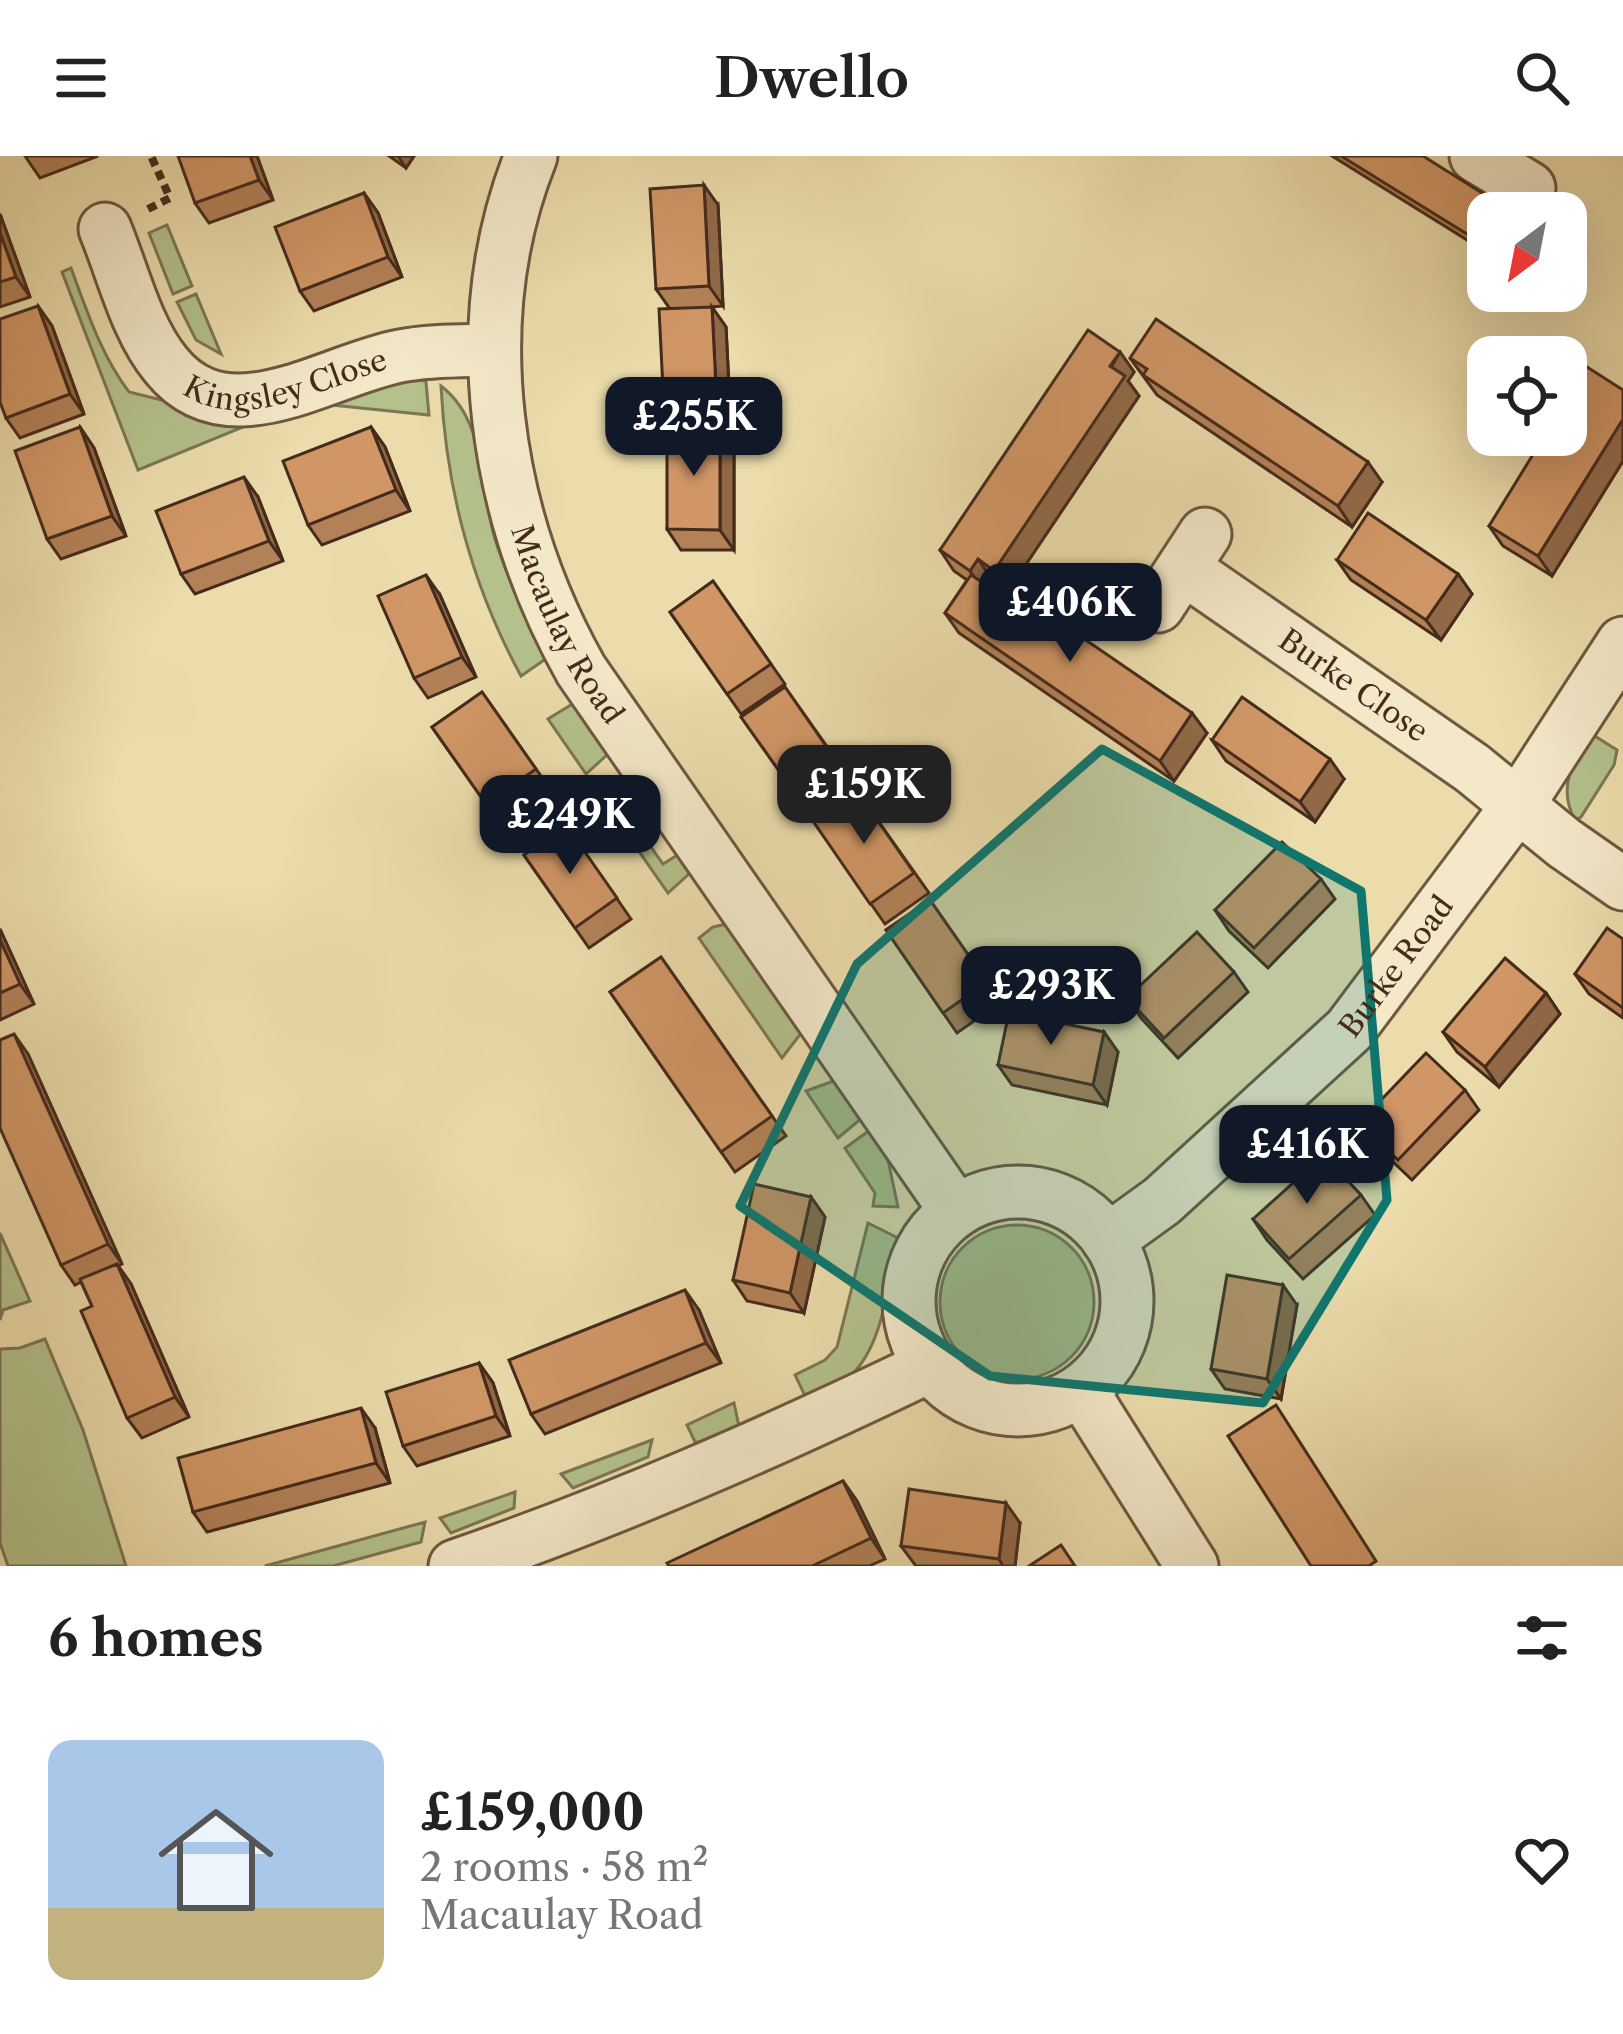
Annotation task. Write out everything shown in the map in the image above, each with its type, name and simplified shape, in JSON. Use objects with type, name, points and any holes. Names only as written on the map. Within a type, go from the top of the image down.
[{"type":"street","name":"Macaulay Road","points":[[531,156],[505,244],[493,350],[516,516],[550,616],[632,746],[956,1211]]},
{"type":"street","points":[[1476,156],[1529,188]]},
{"type":"street","name":"Kingsley Close","points":[[105,229],[152,344],[182,382],[207,394],[255,401],[399,356],[493,350]]},
{"type":"street","name":"Burke Close","points":[[1182,570],[1519,805],[1623,884]]},
{"type":"street","name":"Burke Road","points":[[1108,1240],[1162,1201],[1349,1030],[1519,805],[1623,643]]},
{"type":"street","points":[[1010,1192],[1039,1194],[1077,1211],[1108,1240],[1123,1270],[1127,1304],[1122,1337],[1106,1367],[1082,1390],[1052,1406],[1018,1411],[985,1405],[955,1390],[930,1366],[916,1341],[909,1312],[910,1283],[934,1230],[956,1211],[982,1198],[1010,1192]]},
{"type":"street","points":[[454,1566],[672,1486],[930,1366]]},
{"type":"street","points":[[1082,1390],[1192,1566]]},
{"type":"highlighted area","points":[[1102,749],[1361,891],[1387,1200],[1263,1403],[990,1376],[740,1206],[857,964]]},
{"type":"green space","points":[[167,225],[192,286],[173,294],[149,233]]},
{"type":"green space","points":[[71,268],[103,348],[129,392],[194,408],[267,417],[138,470],[62,272]]},
{"type":"green space","points":[[196,294],[221,354],[196,340],[177,302]]},
{"type":"green space","points":[[415,377],[426,382],[429,415],[312,403]]},
{"type":"green space","points":[[441,386],[467,417],[495,539],[547,658],[521,676],[489,607],[464,536],[449,462]]},
{"type":"green space","points":[[574,703],[609,753],[586,774],[548,719]]},
{"type":"green space","points":[[1590,733],[1617,750],[1614,765],[1575,820],[1567,786]]},
{"type":"green space","points":[[639,830],[663,864],[679,854],[691,872],[668,893],[629,837]]},
{"type":"green space","points":[[727,924],[802,1032],[782,1058],[699,938]]},
{"type":"green space","points":[[836,1080],[862,1118],[838,1138],[806,1091]]},
{"type":"green space","points":[[870,1130],[888,1160],[898,1207],[873,1206],[875,1193],[845,1148]]},
{"type":"green space","points":[[868,1223],[898,1238],[877,1332],[870,1350],[848,1378],[808,1402],[795,1375],[825,1360],[837,1347]]},
{"type":"green space","points":[[1017,1225],[1046,1231],[1071,1248],[1088,1273],[1094,1302],[1088,1331],[1071,1356],[1046,1373],[1017,1379],[988,1373],[963,1356],[946,1331],[940,1302],[946,1273],[963,1248],[988,1231]]},
{"type":"green space","points":[[0,1233],[30,1301],[3,1310],[0,1320]]},
{"type":"green space","points":[[45,1339],[83,1430],[126,1566],[8,1566],[0,1543],[0,1349]]},
{"type":"green space","points":[[734,1403],[741,1436],[729,1442],[695,1442],[687,1425]]},
{"type":"green space","points":[[652,1440],[648,1457],[573,1488],[561,1474]]},
{"type":"green space","points":[[515,1492],[514,1508],[451,1533],[440,1518]]},
{"type":"green space","points":[[425,1522],[421,1542],[333,1566],[265,1566]]},
{"type":"building","points":[[178,156],[250,156],[259,180],[195,203]]},
{"type":"building","points":[[1341,156],[1423,156],[1480,192],[1467,192],[1467,234]]},
{"type":"building","points":[[704,185],[709,286],[656,289],[650,189]]},
{"type":"building","points":[[364,193],[388,257],[300,291],[275,227]]},
{"type":"building","points":[[0,233],[16,277],[0,282]]},
{"type":"building","points":[[38,306],[70,394],[6,418],[0,402],[0,319]]},
{"type":"building","points":[[712,307],[717,407],[664,409],[659,309]]},
{"type":"building","points":[[1156,319],[1368,462],[1338,506],[1143,375],[1147,369],[1130,358]]},
{"type":"building","points":[[1088,330],[1120,352],[1110,366],[1125,376],[994,571],[978,559],[970,571],[940,550]]},
{"type":"building","points":[[1587,367],[1623,390],[1623,419],[1538,556],[1489,526],[1532,456],[1587,456]]},
{"type":"building","points":[[80,427],[112,516],[47,539],[15,451]]},
{"type":"building","points":[[371,427],[396,490],[308,525],[283,461]]},
{"type":"building","points":[[667,429],[720,429],[720,530],[667,529]]},
{"type":"building","points":[[244,477],[269,541],[181,574],[156,511]]},
{"type":"building","points":[[1368,513],[1458,574],[1426,620],[1337,560]]},
{"type":"building","points":[[426,575],[462,657],[414,678],[378,596]]},
{"type":"building","points":[[971,575],[994,590],[1000,581],[1192,713],[1160,761],[945,613]]},
{"type":"building","points":[[713,581],[771,664],[727,694],[670,612]]},
{"type":"building","points":[[785,687],[842,769],[799,799],[741,717]]},
{"type":"building","points":[[482,692],[536,769],[486,804],[432,727]]},
{"type":"building","points":[[1242,697],[1330,759],[1300,802],[1212,740]]},
{"type":"building","points":[[857,791],[914,873],[870,904],[813,821]]},
{"type":"building","points":[[566,825],[617,898],[575,928],[524,855]]},
{"type":"building","points":[[1282,842],[1321,879],[1254,948],[1215,910]]},
{"type":"building","points":[[930,900],[987,982],[943,1013],[886,930]]},
{"type":"building","points":[[1607,928],[1623,939],[1623,1008],[1575,974]]},
{"type":"building","points":[[1197,932],[1234,972],[1164,1038],[1127,998]]},
{"type":"building","points":[[0,940],[20,984],[0,993]]},
{"type":"building","points":[[661,957],[772,1116],[721,1152],[610,992]]},
{"type":"building","points":[[1505,958],[1546,993],[1485,1067],[1443,1032]]},
{"type":"building","points":[[1009,1012],[1104,1032],[1093,1085],[998,1065]]},
{"type":"building","points":[[14,1034],[108,1244],[61,1265],[0,1128],[0,1040]]},
{"type":"building","points":[[1426,1053],[1465,1090],[1398,1160],[1359,1123]]},
{"type":"building","points":[[1324,1155],[1361,1195],[1289,1259],[1253,1219]]},
{"type":"building","points":[[754,1184],[811,1197],[790,1293],[733,1280]]},
{"type":"building","points":[[117,1264],[175,1397],[127,1418],[81,1311],[92,1306],[80,1279]]},
{"type":"building","points":[[1227,1275],[1283,1285],[1267,1379],[1211,1369]]},
{"type":"building","points":[[685,1290],[706,1343],[531,1414],[509,1360]]},
{"type":"building","points":[[479,1363],[496,1416],[403,1446],[386,1392]]},
{"type":"building","points":[[1276,1405],[1376,1561],[1369,1566],[1311,1566],[1228,1436]]},
{"type":"building","points":[[361,1408],[376,1463],[193,1512],[178,1458]]},
{"type":"building","points":[[843,1481],[871,1538],[812,1566],[667,1563]]},
{"type":"building","points":[[909,1489],[1006,1503],[999,1559],[901,1546]]},
{"type":"building","points":[[1061,1545],[1075,1566],[1029,1566]]}]
